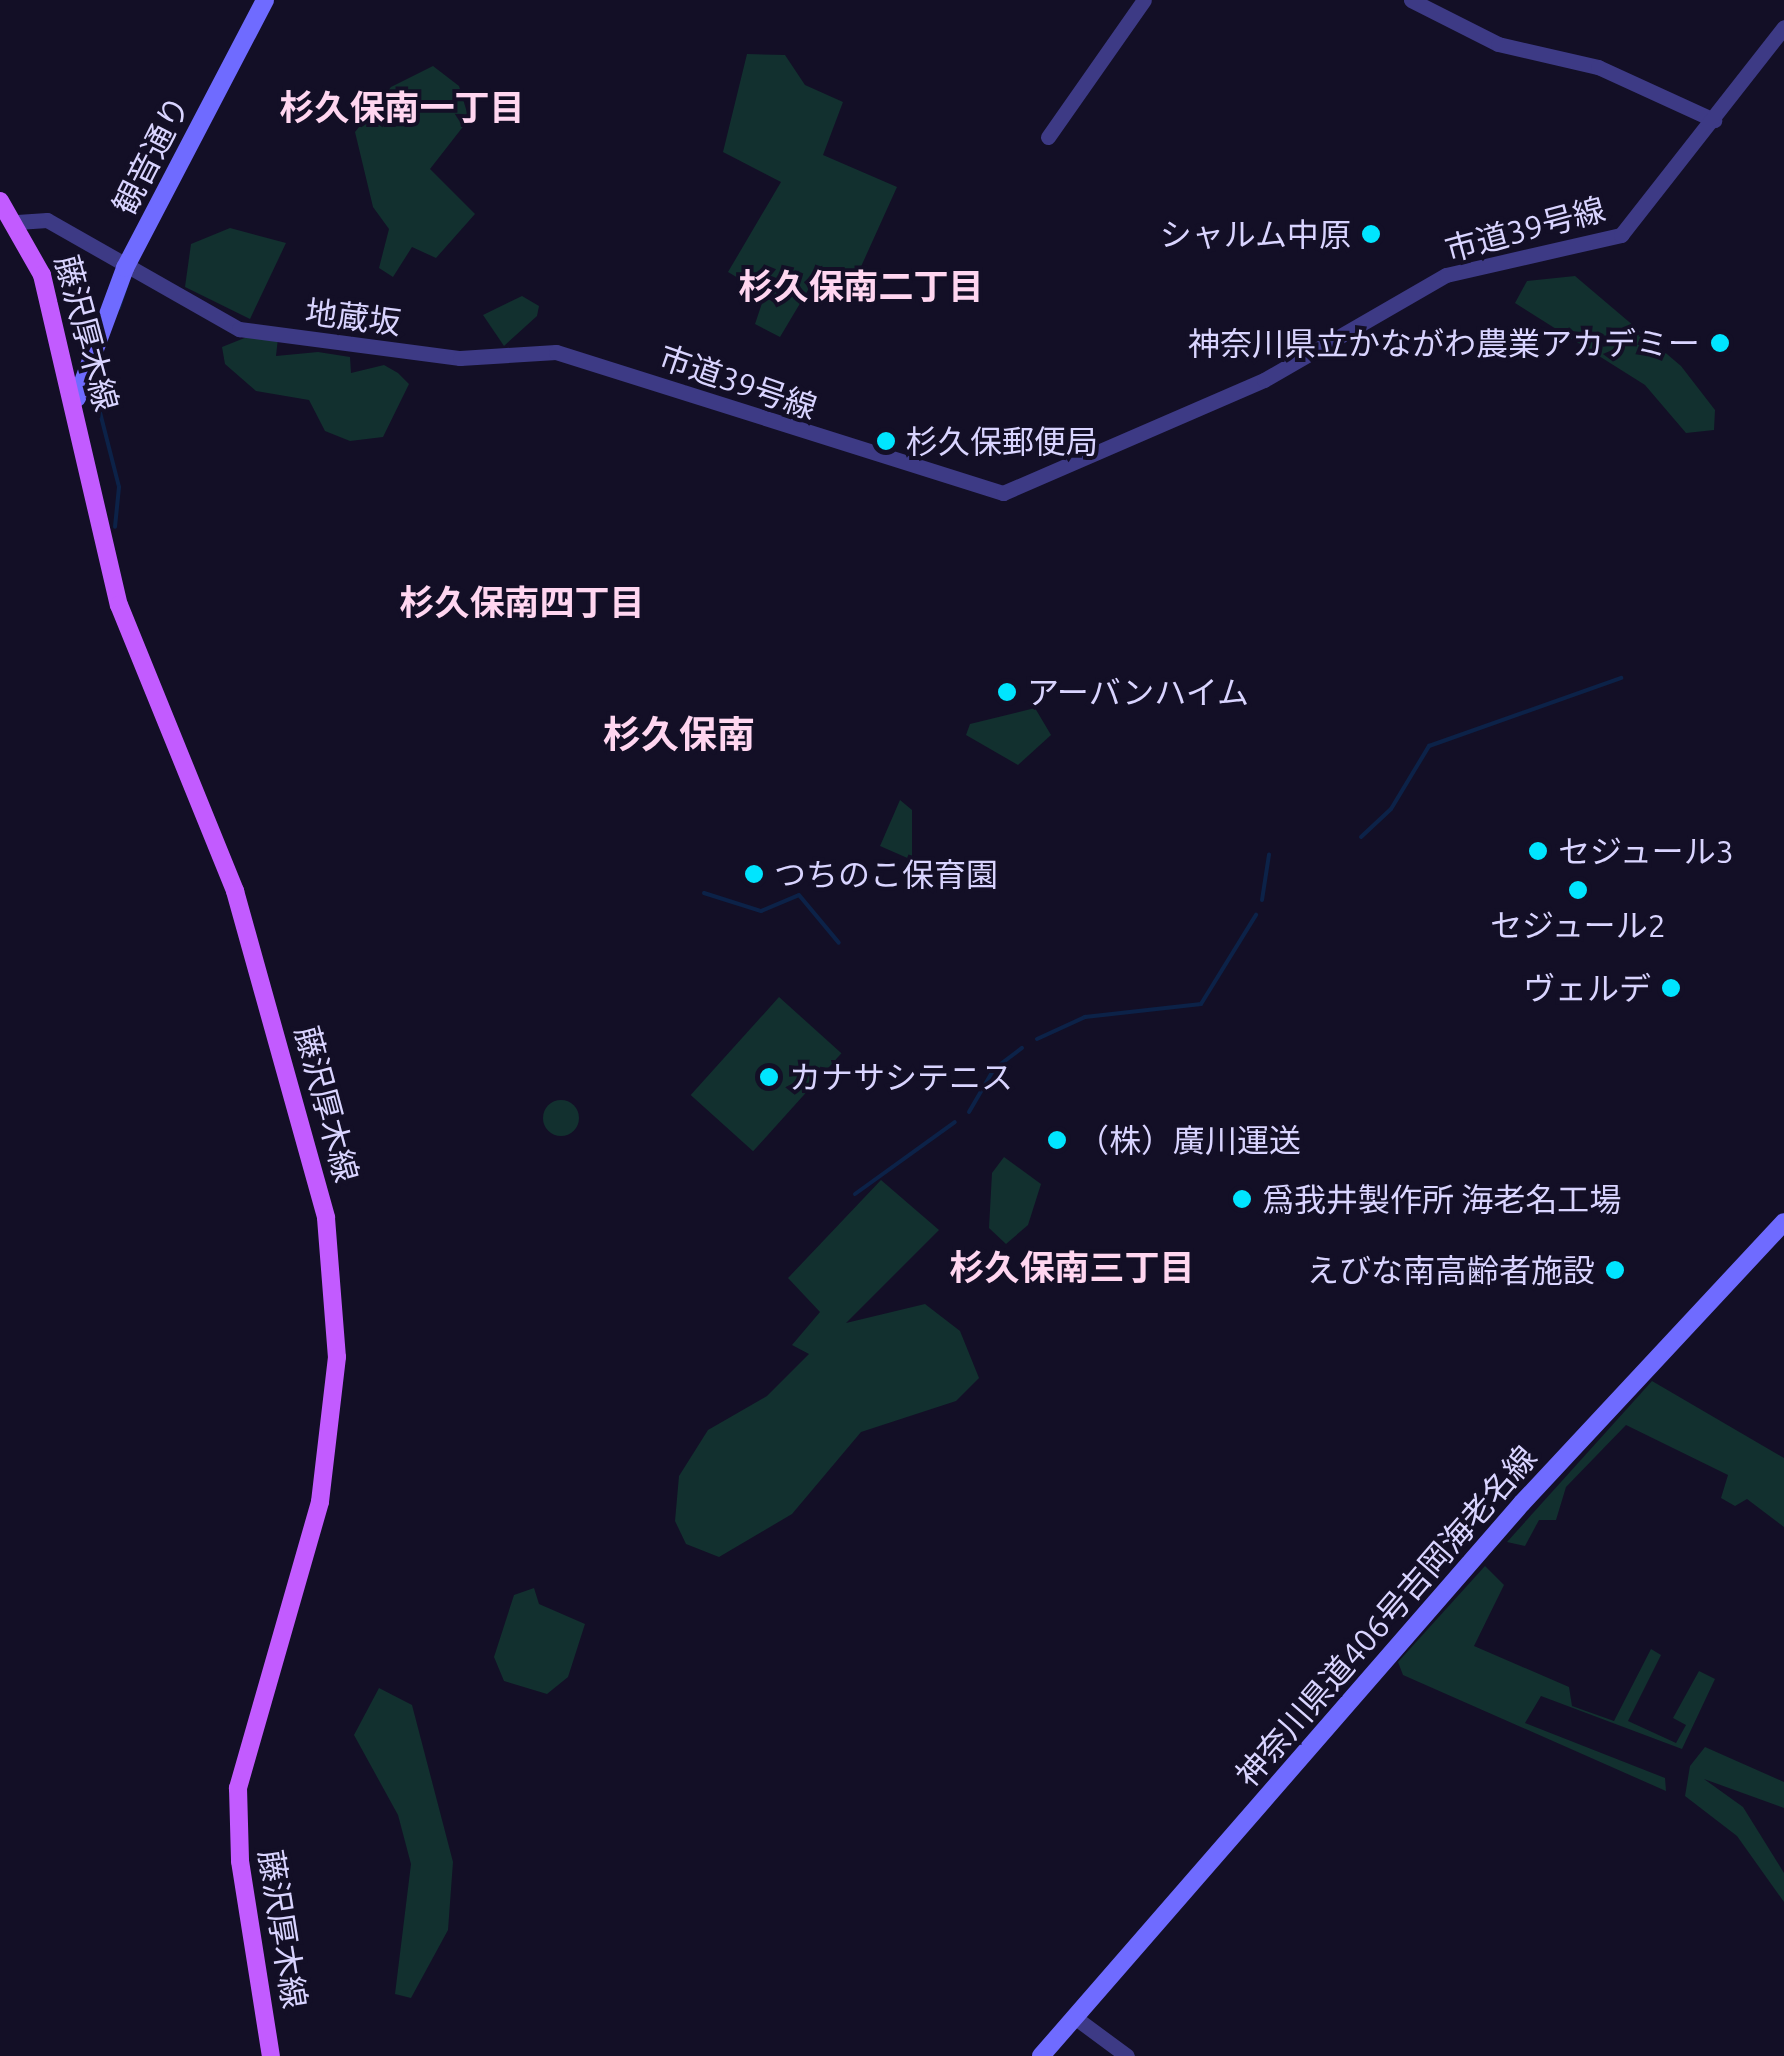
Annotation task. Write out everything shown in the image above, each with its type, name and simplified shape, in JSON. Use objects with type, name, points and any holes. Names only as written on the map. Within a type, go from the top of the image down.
[{"type":"main road","name":"観音通り","points":[[77,398],[129,260],[266,0]]},
{"type":"main road","name":"藤沢厚木線","points":[[0,201],[17,222],[77,398],[119,605],[235,892],[327,1224],[337,1357],[320,1502],[238,1788],[272,2056]]},
{"type":"main road","name":"神奈川県道406号吉岡海老名線","points":[[1040,2056],[1077,2019],[1512,1515],[1784,1222]]},
{"type":"street","points":[[1048,137],[1144,0]]},
{"type":"street","points":[[1411,0],[1498,44],[1598,67],[1714,120]]},
{"type":"street","name":"市道39号線","points":[[587,362],[1003,493],[1264,380],[1446,276],[1621,234],[1784,27]]},
{"type":"street","name":"地蔵坂","points":[[17,222],[47,220],[129,260],[239,329],[460,358],[541,350],[587,362]]},
{"type":"street","points":[[1077,2019],[1127,2056]]},
{"type":"green space","points":[[747,54],[785,55],[805,85],[843,102],[823,155],[897,187],[845,302],[811,285],[780,337],[755,324],[765,294],[728,272],[781,182],[723,152]]},
{"type":"green space","points":[[433,66],[459,86],[469,119],[430,169],[475,214],[436,258],[412,247],[393,277],[379,268],[389,229],[373,207],[355,132],[391,87]]},
{"type":"green space","points":[[230,228],[286,243],[250,319],[185,287],[191,244]]},
{"type":"green space","points":[[1575,276],[1681,366],[1715,410],[1714,430],[1686,433],[1645,385],[1515,303],[1527,281]]},
{"type":"green space","points":[[522,296],[539,306],[537,316],[504,346],[483,315]]},
{"type":"green space","points":[[252,335],[278,338],[276,356],[318,352],[350,357],[351,373],[384,365],[398,373],[409,384],[383,437],[350,441],[325,431],[309,400],[256,391],[225,364],[222,347]]},
{"type":"green space","points":[[1035,708],[1051,735],[1018,765],[966,735],[970,724]]},
{"type":"green space","points":[[900,800],[912,810],[912,860],[880,846]]},
{"type":"green space","name":"カナサシテニス","points":[[779,997],[841,1053],[753,1151],[691,1095]]},
{"type":"green space","points":[[561,1100],[574,1105],[579,1118],[574,1131],[561,1136],[548,1131],[543,1118],[548,1105]]},
{"type":"green space","points":[[1004,1157],[1041,1184],[1028,1225],[1006,1244],[989,1228],[992,1173]]},
{"type":"green space","points":[[881,1180],[939,1230],[846,1323],[925,1304],[960,1331],[979,1378],[956,1401],[861,1432],[792,1514],[719,1557],[686,1544],[675,1521],[679,1476],[708,1430],[767,1396],[809,1354],[792,1345],[820,1312],[788,1278]]},
{"type":"green space","points":[[1652,1381],[1784,1458],[1784,1527],[1747,1499],[1735,1506],[1721,1498],[1728,1475],[1626,1425],[1566,1487],[1556,1520],[1539,1520],[1525,1546],[1507,1542]]},
{"type":"green space","points":[[1485,1566],[1504,1585],[1474,1646],[1569,1687],[1572,1706],[1614,1721],[1651,1649],[1661,1655],[1628,1721],[1676,1743],[1686,1725],[1673,1718],[1699,1671],[1715,1679],[1682,1749],[1541,1696],[1525,1723],[1665,1778],[1666,1791],[1403,1675],[1398,1662]]},
{"type":"green space","points":[[534,1588],[539,1604],[585,1624],[568,1677],[547,1694],[504,1681],[494,1657],[514,1595]]},
{"type":"green space","points":[[379,1688],[412,1705],[453,1862],[448,1930],[411,1998],[395,1994],[411,1864],[398,1815],[354,1735]]},
{"type":"green space","points":[[1705,1747],[1784,1782],[1784,1808],[1704,1779],[1743,1807],[1784,1873],[1784,1902],[1737,1836],[1685,1796],[1690,1766]]},
{"type":"waterway","points":[[119,308],[127,284]]},
{"type":"waterway","points":[[92,381],[119,487],[115,527]]},
{"type":"waterway","points":[[1361,837],[1391,809],[1429,746],[1621,678]]},
{"type":"waterway","points":[[1262,900],[1269,855]]},
{"type":"waterway","points":[[704,893],[761,911],[799,895],[839,943]]},
{"type":"waterway","points":[[1037,1039],[1085,1017],[1201,1004],[1256,915]]},
{"type":"waterway","points":[[969,1112],[994,1069],[1022,1048]]},
{"type":"waterway","points":[[855,1194],[955,1122]]},
{"type":"place","name":"シャルム中原","points":[[1371,234]]},
{"type":"place","name":"神奈川県立かながわ農業アカデミー","points":[[1720,343]]},
{"type":"place","name":"杉久保郵便局","points":[[886,441]]},
{"type":"place","name":"アーバンハイム","points":[[1007,692]]},
{"type":"place","name":"セジュール3","points":[[1538,851]]},
{"type":"place","name":"つちのこ保育園","points":[[754,874]]},
{"type":"place","name":"セジュール2","points":[[1578,890]]},
{"type":"place","name":"ヴェルデ","points":[[1671,988]]},
{"type":"place","name":"カナサシテニス","points":[[769,1077]]},
{"type":"place","name":"（株）廣川運送","points":[[1057,1140]]},
{"type":"place","name":"爲我井製作所 海老名工場","points":[[1242,1199]]},
{"type":"place","name":"えびな南高齢者施設","points":[[1615,1270]]},
{"type":"district","name":"杉久保南一丁目","points":[[402,107]]},
{"type":"district","name":"杉久保南二丁目","points":[[861,286]]},
{"type":"district","name":"杉久保南四丁目","points":[[522,602]]},
{"type":"district","name":"杉久保南","points":[[679,735]]},
{"type":"district","name":"杉久保南三丁目","points":[[1072,1267]]}]
